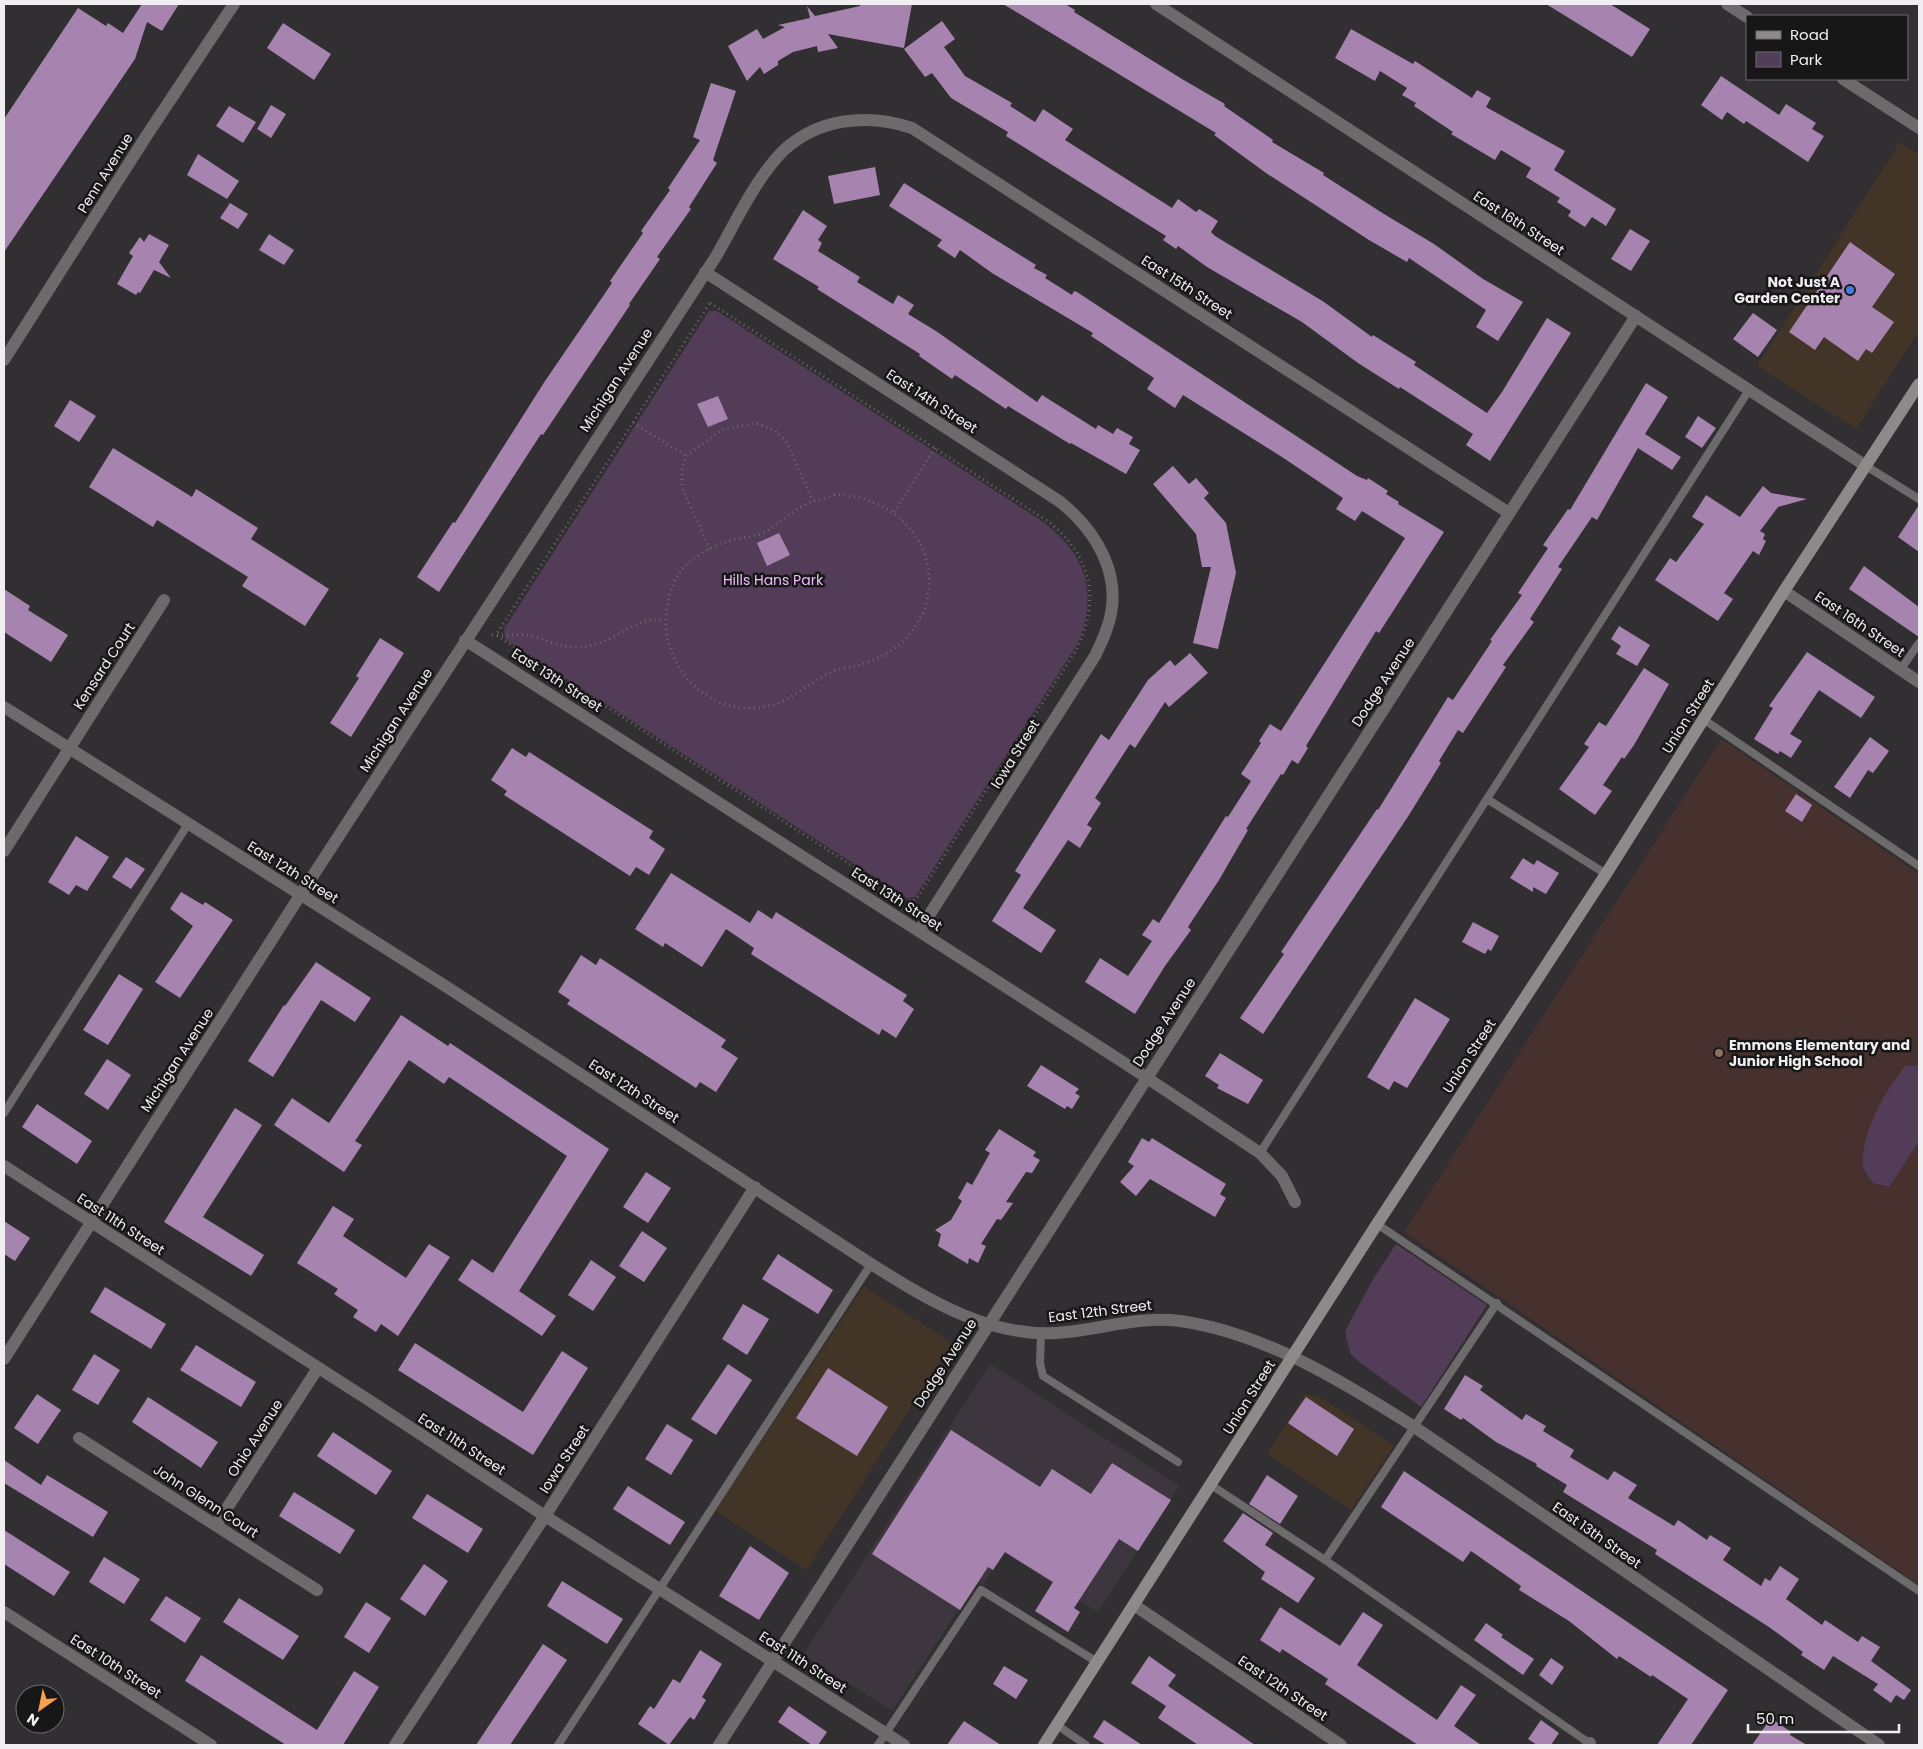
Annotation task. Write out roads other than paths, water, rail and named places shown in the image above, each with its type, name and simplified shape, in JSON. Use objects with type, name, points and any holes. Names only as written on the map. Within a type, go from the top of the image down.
[{"type":"main road","name":"Union Street","points":[[1044,1745],[1377,1224],[1606,874],[1784,591],[1919,384]]},
{"type":"street","name":"Penn Avenue","points":[[4,360],[145,138],[234,4]]},
{"type":"street","name":"East 16th Street","points":[[1156,4],[1866,466]]},
{"type":"street","points":[[1727,4],[1746,16]]},
{"type":"street","points":[[1845,80],[1919,128]]},
{"type":"street","name":"East 15th Street","points":[[838,122],[878,119],[912,128],[1509,512]]},
{"type":"street","name":"Michigan Avenue","points":[[4,1359],[301,894],[705,272],[753,193],[783,152],[799,139],[838,122]]},
{"type":"street","name":"East 14th Street","points":[[705,272],[1059,501],[1079,517],[1095,536],[1104,556],[1111,583]]},
{"type":"street","name":"Dodge Avenue","points":[[718,1745],[1636,316]]},
{"type":"street","name":"Iowa Street","points":[[919,932],[1095,656],[1108,627],[1112,606],[1111,583]]},
{"type":"street","name":"East 16th Street","points":[[1784,591],[1919,682]]},
{"type":"street","name":"Kensard Court","points":[[4,850],[164,600]]},
{"type":"street","name":"East 13th Street","points":[[465,640],[1260,1153],[1282,1176],[1295,1202]]},
{"type":"street","name":"East 12th Street","points":[[4,707],[301,894],[871,1264],[930,1300],[962,1316],[988,1324],[1041,1333],[1066,1333],[1134,1321],[1177,1321],[1203,1325],[1292,1357]]},
{"type":"street","name":"East 11th Street","points":[[4,1166],[545,1516],[904,1745]]},
{"type":"street","name":"Iowa Street","points":[[395,1745],[545,1516],[755,1187]]},
{"type":"street","name":"East 13th Street","points":[[1292,1357],[1372,1400],[1413,1426],[1879,1745]]},
{"type":"street","name":"Ohio Avenue","points":[[216,1525],[318,1368]]},
{"type":"street","name":"John Glenn Court","points":[[79,1438],[316,1590]]},
{"type":"street","name":"East 12th Street","points":[[1134,1604],[1341,1745]]},
{"type":"street","name":"East 10th Street","points":[[4,1612],[211,1745]]},
{"type":"lane","points":[[1260,1153],[1749,390]]},
{"type":"lane","points":[[1866,466],[1919,499]]},
{"type":"lane","points":[[1901,669],[1919,643]]},
{"type":"lane","points":[[1703,719],[1919,866]]},
{"type":"lane","points":[[1487,799],[1606,874]]},
{"type":"lane","points":[[4,1113],[188,824]]},
{"type":"lane","points":[[1377,1224],[1919,1591]]},
{"type":"lane","points":[[558,1745],[871,1264]]},
{"type":"lane","points":[[1325,1560],[1496,1303]]},
{"type":"lane","points":[[1041,1333],[1040,1363],[1043,1376],[1178,1462]]},
{"type":"lane","points":[[1211,1486],[1325,1560],[1590,1745]]},
{"type":"lane","points":[[878,1745],[981,1590],[1097,1662]]},
{"type":"lane","points":[[1057,1725],[1086,1745]]},
{"type":"place","name":"Not Just A Garden Center","points":[[1850,290]]},
{"type":"place","name":"Emmons Elementary and Junior High School","points":[[1719,1053]]},
{"type":"park label","name":"Hills Hans Park","points":[[773,580]]}]
